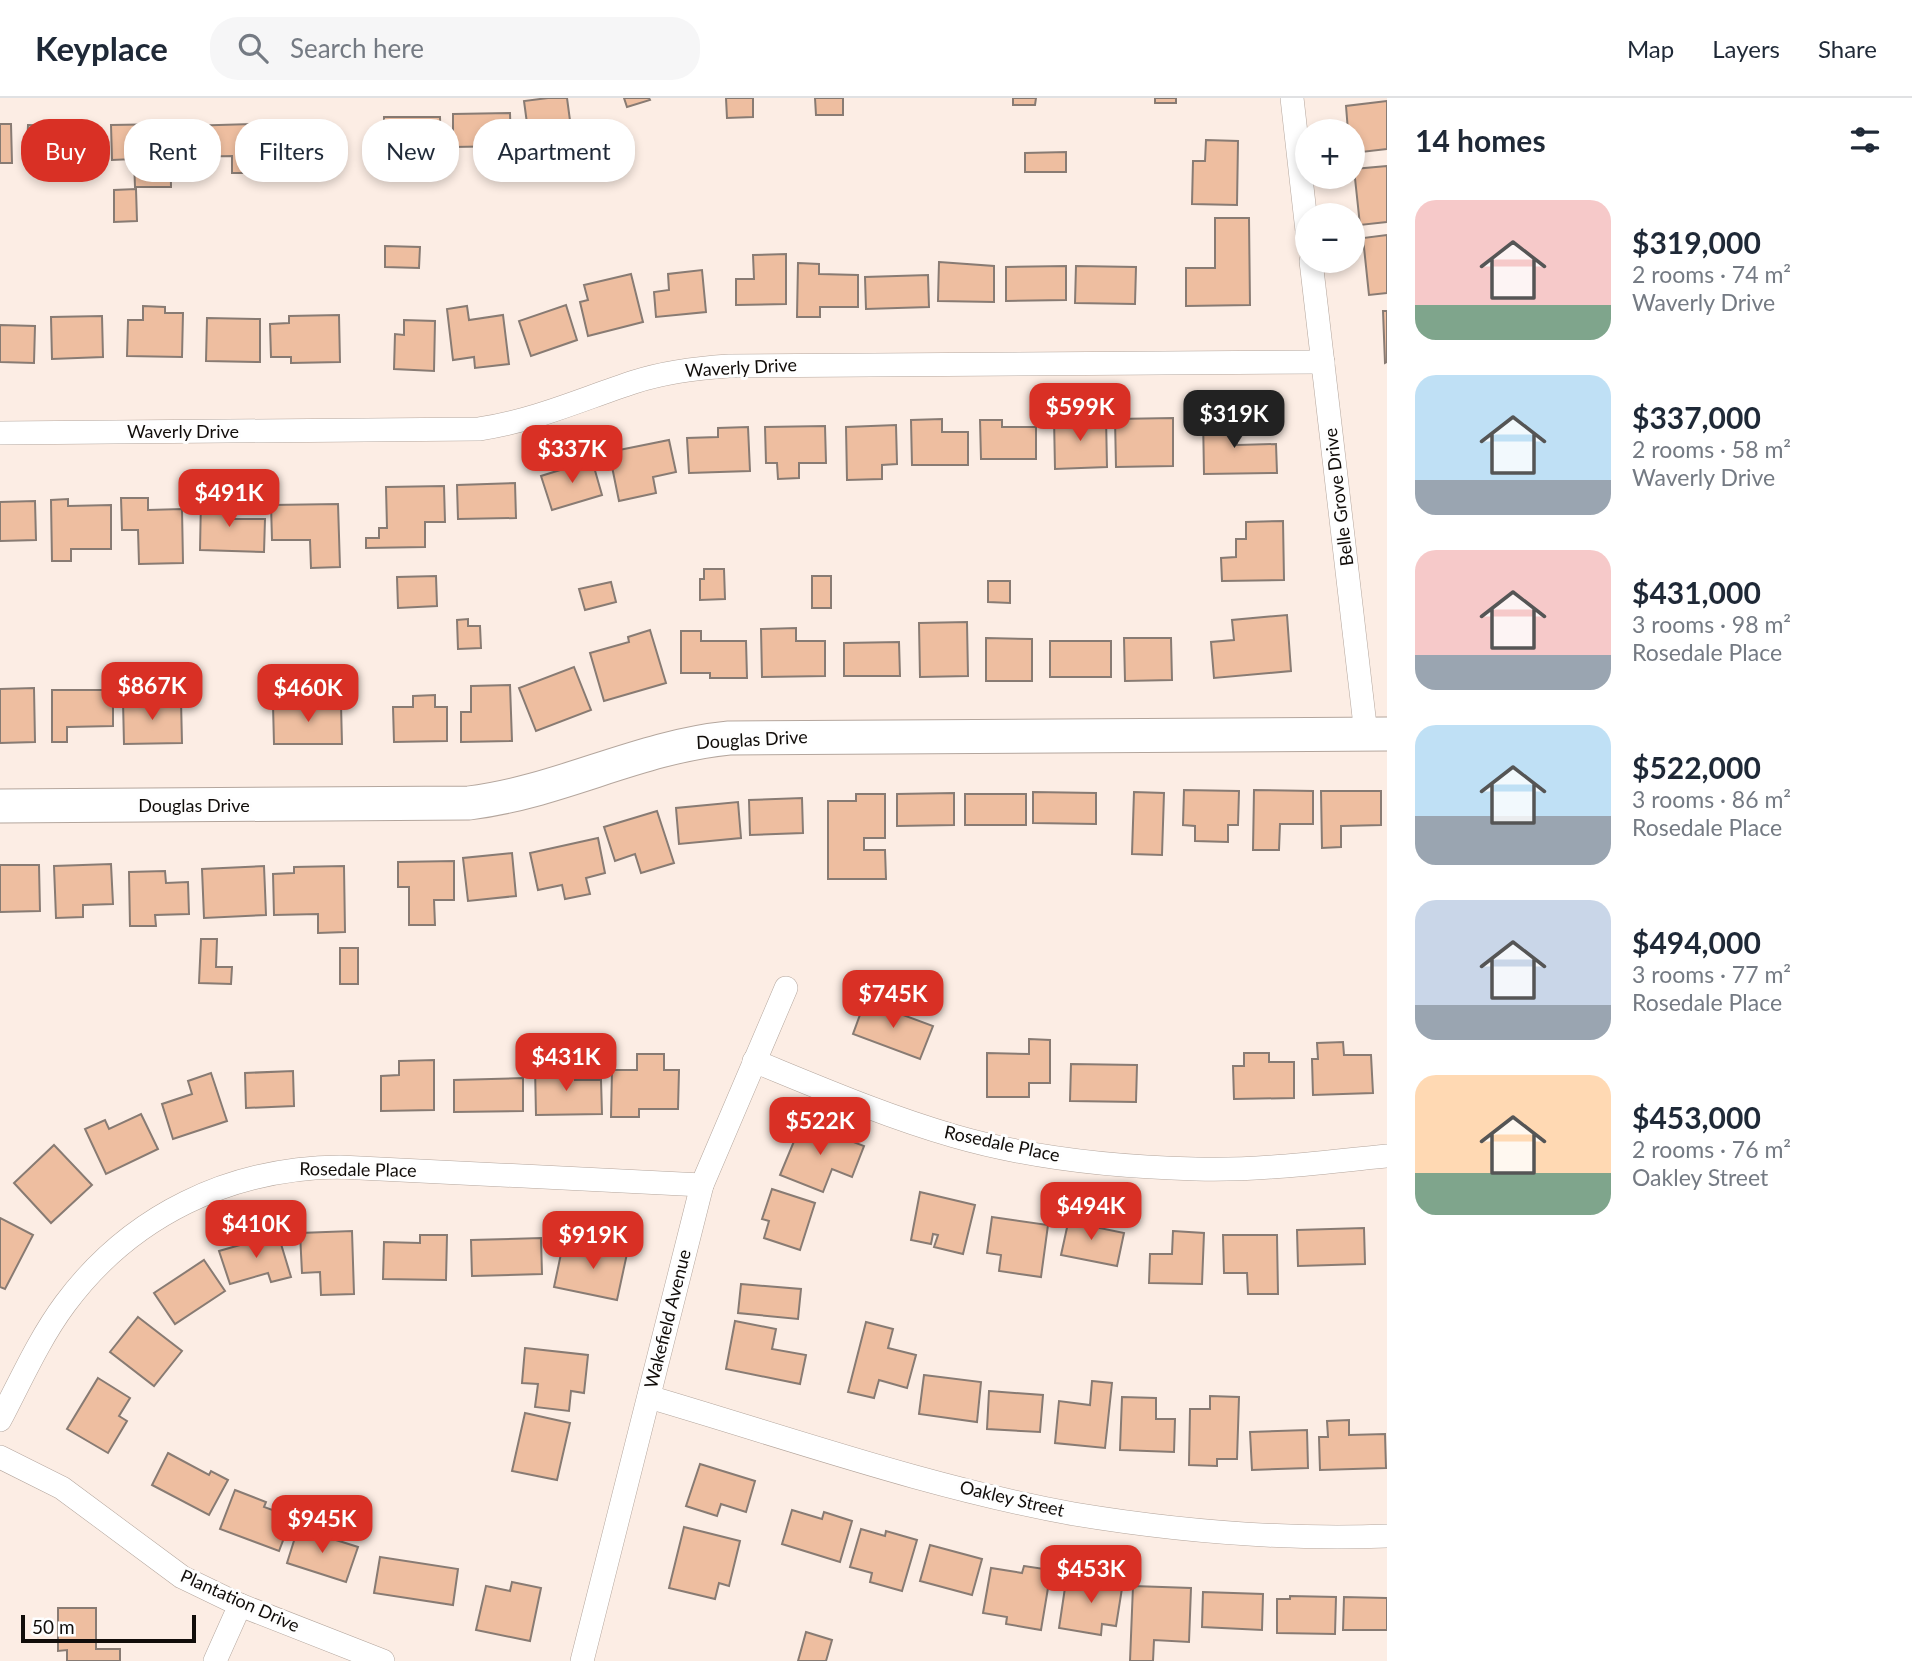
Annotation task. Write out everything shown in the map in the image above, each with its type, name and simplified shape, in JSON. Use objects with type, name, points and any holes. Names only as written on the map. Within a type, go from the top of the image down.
[{"type":"street","points":[[1292,98],[1304,203]]},
{"type":"street","name":"Belle Grove Drive","points":[[1312,273],[1377,734]]},
{"type":"street","name":"Waverly Drive","points":[[0,433],[479,429],[548,414],[664,374],[729,366],[1323,362]]},
{"type":"street","name":"Douglas Drive","points":[[0,806],[469,803],[545,789],[662,748],[729,738],[1377,734]]},
{"type":"street","name":"Wakefield Avenue","points":[[582,1661],[702,1185],[786,988]]},
{"type":"street","name":"Rosedale Place","points":[[754,1060],[847,1100],[935,1130],[1072,1158],[1196,1169],[1248,1168],[1387,1156]]},
{"type":"street","name":"Rosedale Place","points":[[0,1420],[64,1306],[104,1261],[174,1207],[235,1181],[304,1167],[340,1167],[702,1185]]},
{"type":"street","name":"Oakley Street","points":[[649,1397],[941,1483],[1074,1513],[1249,1533],[1387,1536]]},
{"type":"street","name":"Plantation Drive","points":[[0,1457],[62,1488],[182,1577],[240,1605],[383,1661]]},
{"type":"street","points":[[215,1661],[240,1605]]},
{"type":"building","points":[[567,98],[570,119],[526,119],[524,101]]},
{"type":"building","points":[[624,98],[649,98],[650,100],[627,107]]},
{"type":"building","points":[[726,98],[753,98],[753,117],[727,118]]},
{"type":"building","points":[[815,98],[843,98],[843,115],[816,115]]},
{"type":"building","points":[[1013,98],[1036,98],[1035,105],[1013,105]]},
{"type":"building","points":[[1155,98],[1176,98],[1176,103],[1155,103]]},
{"type":"building","points":[[1387,101],[1387,149],[1365,152],[1365,119],[1347,119],[1346,106]]},
{"type":"building","points":[[510,113],[510,119],[473,119],[473,147],[459,147],[459,119],[453,119],[453,114]]},
{"type":"building","points":[[440,117],[440,119],[384,119]]},
{"type":"building","points":[[0,124],[11,124],[12,163],[0,163]]},
{"type":"building","points":[[111,125],[124,125],[124,159],[112,160]]},
{"type":"building","points":[[221,125],[235,125],[235,173],[232,173],[232,156],[221,156]]},
{"type":"building","points":[[1206,140],[1238,141],[1237,205],[1192,204],[1193,161],[1205,161]]},
{"type":"building","points":[[1066,152],[1066,172],[1025,172],[1025,153]]},
{"type":"building","points":[[1387,166],[1387,222],[1365,224],[1365,203],[1358,203],[1356,189],[1365,189],[1365,168]]},
{"type":"building","points":[[135,182],[171,182],[171,187],[135,187]]},
{"type":"building","points":[[136,189],[137,221],[114,222],[114,190]]},
{"type":"building","points":[[1215,218],[1249,218],[1250,305],[1186,306],[1186,268],[1215,268]]},
{"type":"building","points":[[1387,235],[1387,293],[1369,295],[1365,238]]},
{"type":"building","points":[[385,246],[420,247],[419,268],[385,267]]},
{"type":"building","points":[[786,254],[786,304],[736,305],[736,279],[754,279],[753,255]]},
{"type":"building","points":[[939,262],[994,266],[994,302],[938,301]]},
{"type":"building","points":[[798,263],[819,264],[819,274],[858,275],[858,307],[820,307],[820,317],[797,317]]},
{"type":"building","points":[[1066,266],[1066,300],[1006,301],[1006,267]]},
{"type":"building","points":[[1076,266],[1136,267],[1135,304],[1075,303]]},
{"type":"building","points":[[702,270],[706,312],[656,317],[654,292],[669,290],[668,274]]},
{"type":"building","points":[[631,274],[643,322],[588,336],[580,302],[588,300],[584,285]]},
{"type":"building","points":[[928,275],[929,307],[866,309],[865,277]]},
{"type":"building","points":[[566,305],[577,340],[531,356],[519,321]]},
{"type":"building","points":[[143,306],[165,307],[165,313],[183,313],[182,357],[127,356],[128,320],[143,320]]},
{"type":"building","points":[[467,306],[469,320],[503,315],[509,364],[475,368],[474,357],[453,360],[447,309]]},
{"type":"building","points":[[1383,311],[1387,311],[1385,363]]},
{"type":"building","points":[[339,315],[340,362],[291,363],[291,357],[271,357],[270,324],[289,323],[289,316]]},
{"type":"building","points":[[102,316],[103,357],[52,359],[51,317]]},
{"type":"building","points":[[207,318],[260,319],[260,362],[206,361]]},
{"type":"building","points":[[404,320],[435,321],[434,371],[394,369],[395,334],[404,335]]},
{"type":"building","points":[[0,325],[35,326],[34,363],[0,362]]},
{"type":"building","points":[[1237,415],[1237,445],[1276,444],[1277,473],[1204,474],[1203,416]]},
{"type":"building","points":[[1106,417],[1107,467],[1055,469],[1054,418]]},
{"type":"building","points":[[1173,418],[1173,466],[1116,467],[1115,419]]},
{"type":"building","points":[[942,419],[942,432],[968,432],[968,465],[912,465],[911,420]]},
{"type":"building","points":[[980,420],[1002,420],[1002,427],[1036,427],[1036,459],[981,459]]},
{"type":"building","points":[[896,425],[897,464],[882,465],[882,479],[847,480],[846,427]]},
{"type":"building","points":[[825,426],[826,463],[799,463],[799,478],[778,479],[777,463],[766,463],[765,427]]},
{"type":"building","points":[[748,427],[750,471],[689,473],[687,438],[718,437],[718,428]]},
{"type":"building","points":[[669,440],[676,472],[653,477],[656,493],[619,501],[609,452]]},
{"type":"building","points":[[592,460],[602,495],[552,510],[541,476]]},
{"type":"building","points":[[515,483],[516,518],[458,519],[457,485]]},
{"type":"building","points":[[444,486],[445,522],[425,522],[425,547],[366,548],[366,538],[379,538],[379,528],[387,528],[386,487]]},
{"type":"building","points":[[121,498],[148,498],[148,510],[182,509],[183,563],[139,564],[138,530],[122,530]]},
{"type":"building","points":[[201,498],[231,498],[230,519],[265,519],[264,552],[200,550]]},
{"type":"building","points":[[68,499],[68,506],[111,505],[111,549],[71,549],[71,561],[52,561],[51,500]]},
{"type":"building","points":[[35,501],[36,540],[0,541],[0,502]]},
{"type":"building","points":[[338,504],[340,567],[311,568],[310,540],[272,540],[271,505]]},
{"type":"building","points":[[1283,521],[1284,580],[1222,581],[1221,558],[1236,557],[1236,539],[1246,539],[1246,522]]},
{"type":"building","points":[[704,569],[724,569],[725,599],[700,600],[700,579],[704,579]]},
{"type":"building","points":[[436,576],[437,606],[398,608],[397,577]]},
{"type":"building","points":[[812,576],[831,576],[831,608],[812,608]]},
{"type":"building","points":[[988,581],[1010,581],[1010,603],[988,602]]},
{"type":"building","points":[[611,582],[616,602],[585,610],[579,589]]},
{"type":"building","points":[[1287,615],[1291,671],[1214,678],[1211,642],[1234,640],[1232,620]]},
{"type":"building","points":[[468,619],[468,626],[480,626],[481,648],[458,649],[457,620]]},
{"type":"building","points":[[967,622],[968,676],[920,677],[919,623]]},
{"type":"building","points":[[796,628],[796,641],[825,641],[825,676],[762,677],[761,629]]},
{"type":"building","points":[[650,630],[666,683],[604,701],[590,653],[629,642],[628,637]]},
{"type":"building","points":[[681,631],[701,631],[701,641],[746,641],[747,678],[710,678],[710,673],[681,673]]},
{"type":"building","points":[[986,638],[1032,639],[1032,681],[986,681]]},
{"type":"building","points":[[1124,638],[1171,638],[1172,680],[1125,681]]},
{"type":"building","points":[[1050,641],[1111,641],[1111,677],[1050,677]]},
{"type":"building","points":[[899,642],[900,676],[844,676],[844,643]]},
{"type":"building","points":[[574,667],[591,710],[536,731],[519,688]]},
{"type":"building","points":[[510,685],[512,741],[461,742],[461,712],[471,712],[471,686]]},
{"type":"building","points":[[34,688],[35,742],[0,743],[0,689]]},
{"type":"building","points":[[52,690],[113,690],[113,726],[67,727],[67,742],[52,742]]},
{"type":"building","points":[[435,695],[435,707],[447,707],[447,741],[394,742],[393,707],[413,707],[413,696]]},
{"type":"building","points":[[181,700],[182,743],[124,744],[123,701]]},
{"type":"building","points":[[341,704],[342,744],[274,744],[273,705]]},
{"type":"building","points":[[1184,790],[1239,791],[1238,825],[1228,825],[1228,842],[1195,841],[1195,826],[1183,825]]},
{"type":"building","points":[[1254,790],[1313,791],[1313,824],[1280,824],[1279,850],[1253,850]]},
{"type":"building","points":[[1321,791],[1381,791],[1381,825],[1341,826],[1341,847],[1322,848]]},
{"type":"building","points":[[1033,792],[1096,793],[1096,824],[1033,823]]},
{"type":"building","points":[[1134,792],[1164,793],[1162,855],[1132,854]]},
{"type":"building","points":[[954,793],[954,825],[897,826],[897,794]]},
{"type":"building","points":[[856,794],[885,794],[885,838],[864,838],[864,850],[885,850],[886,879],[828,879],[828,801],[856,801]]},
{"type":"building","points":[[965,794],[1026,794],[1026,825],[965,825]]},
{"type":"building","points":[[802,798],[803,833],[750,835],[749,800]]},
{"type":"building","points":[[738,802],[741,838],[679,844],[676,808]]},
{"type":"building","points":[[657,811],[674,863],[641,873],[635,854],[615,861],[604,827]]},
{"type":"building","points":[[598,838],[605,873],[586,878],[590,894],[565,899],[562,885],[538,890],[530,853]]},
{"type":"building","points":[[512,853],[516,896],[468,901],[463,858]]},
{"type":"building","points":[[454,861],[454,900],[434,900],[435,925],[409,925],[409,887],[398,887],[398,862]]},
{"type":"building","points":[[111,864],[113,904],[83,905],[83,917],[56,918],[54,866]]},
{"type":"building","points":[[0,865],[39,865],[40,911],[0,912]]},
{"type":"building","points":[[264,866],[266,915],[204,918],[202,869]]},
{"type":"building","points":[[344,866],[345,932],[318,933],[318,914],[274,915],[273,874],[294,873],[294,867]]},
{"type":"building","points":[[165,871],[166,883],[188,882],[189,914],[155,915],[156,926],[130,926],[129,872]]},
{"type":"building","points":[[201,939],[217,939],[216,967],[232,967],[231,984],[199,983]]},
{"type":"building","points":[[340,948],[358,948],[358,984],[340,984]]},
{"type":"building","points":[[865,1001],[933,1026],[920,1059],[853,1034]]},
{"type":"building","points":[[1029,1039],[1050,1040],[1050,1083],[1029,1083],[1029,1097],[987,1097],[987,1053],[1029,1054]]},
{"type":"building","points":[[1343,1042],[1344,1055],[1371,1055],[1373,1093],[1313,1095],[1312,1059],[1318,1059],[1317,1043]]},
{"type":"building","points":[[1244,1053],[1269,1053],[1269,1062],[1294,1062],[1294,1098],[1234,1099],[1233,1066],[1244,1066]]},
{"type":"building","points":[[637,1054],[664,1054],[664,1070],[679,1070],[678,1109],[639,1109],[639,1117],[611,1117],[612,1070],[637,1070]]},
{"type":"building","points":[[434,1060],[434,1110],[381,1111],[381,1076],[399,1075],[399,1061]]},
{"type":"building","points":[[1071,1064],[1137,1065],[1136,1102],[1070,1101]]},
{"type":"building","points":[[535,1067],[575,1067],[575,1080],[601,1080],[602,1114],[536,1115]]},
{"type":"building","points":[[293,1071],[294,1106],[246,1108],[245,1073]]},
{"type":"building","points":[[211,1073],[227,1121],[173,1139],[162,1104],[192,1094],[188,1081]]},
{"type":"building","points":[[523,1078],[523,1111],[454,1112],[454,1080]]},
{"type":"building","points":[[141,1114],[158,1149],[106,1174],[85,1129],[105,1120],[109,1129]]},
{"type":"building","points":[[802,1122],[864,1146],[852,1177],[832,1169],[823,1192],[780,1175]]},
{"type":"building","points":[[54,1145],[92,1185],[51,1223],[14,1183]]},
{"type":"building","points":[[772,1189],[815,1203],[800,1250],[764,1238],[769,1221],[762,1219]]},
{"type":"building","points":[[920,1192],[975,1205],[963,1254],[934,1247],[938,1235],[933,1234],[931,1244],[911,1240]]},
{"type":"building","points":[[1070,1214],[1091,1218],[1090,1226],[1124,1233],[1117,1266],[1061,1255]]},
{"type":"building","points":[[992,1217],[1048,1225],[1041,1277],[999,1271],[1001,1255],[987,1253]]},
{"type":"building","points":[[0,1218],[33,1235],[5,1289],[0,1287]]},
{"type":"building","points":[[1364,1228],[1365,1264],[1298,1266],[1297,1230]]},
{"type":"building","points":[[352,1231],[354,1294],[321,1295],[320,1272],[302,1273],[300,1233]]},
{"type":"building","points":[[1173,1231],[1204,1233],[1202,1284],[1149,1283],[1150,1254],[1172,1254]]},
{"type":"building","points":[[278,1234],[291,1277],[271,1282],[268,1273],[230,1284],[219,1251]]},
{"type":"building","points":[[420,1235],[447,1235],[446,1280],[383,1279],[384,1242],[420,1243]]},
{"type":"building","points":[[1223,1235],[1277,1235],[1278,1294],[1248,1294],[1247,1273],[1224,1273]]},
{"type":"building","points":[[541,1238],[542,1274],[472,1276],[471,1240]]},
{"type":"building","points":[[594,1242],[628,1249],[617,1300],[554,1287],[562,1249],[591,1255]]},
{"type":"building","points":[[204,1260],[225,1291],[175,1324],[154,1293]]},
{"type":"building","points":[[741,1284],[801,1289],[798,1319],[738,1313]]},
{"type":"building","points":[[138,1317],[182,1351],[154,1386],[110,1352]]},
{"type":"building","points":[[735,1321],[776,1329],[772,1349],[806,1355],[800,1384],[726,1369]]},
{"type":"building","points":[[866,1322],[893,1329],[888,1348],[916,1355],[907,1388],[879,1380],[874,1398],[848,1392]]},
{"type":"building","points":[[525,1348],[588,1355],[584,1393],[571,1391],[569,1411],[535,1407],[538,1384],[522,1383]]},
{"type":"building","points":[[924,1375],[981,1382],[977,1422],[919,1414]]},
{"type":"building","points":[[98,1378],[130,1398],[119,1416],[127,1421],[108,1453],[67,1429]]},
{"type":"building","points":[[1092,1381],[1112,1383],[1105,1448],[1055,1443],[1059,1401],[1090,1405]]},
{"type":"building","points":[[989,1391],[1043,1395],[1040,1432],[987,1429]]},
{"type":"building","points":[[1210,1396],[1239,1397],[1237,1459],[1217,1459],[1217,1466],[1189,1465],[1190,1409],[1210,1409]]},
{"type":"building","points":[[1122,1397],[1156,1398],[1156,1419],[1175,1419],[1174,1452],[1120,1450]]},
{"type":"building","points":[[525,1413],[570,1423],[557,1480],[512,1471]]},
{"type":"building","points":[[1349,1420],[1349,1435],[1385,1434],[1386,1468],[1320,1470],[1319,1437],[1328,1437],[1327,1421]]},
{"type":"building","points":[[1307,1430],[1308,1468],[1252,1470],[1250,1432]]},
{"type":"building","points":[[168,1453],[209,1475],[211,1471],[228,1480],[209,1515],[152,1485]]},
{"type":"building","points":[[700,1464],[755,1481],[746,1512],[721,1504],[717,1516],[686,1506]]},
{"type":"building","points":[[235,1490],[266,1502],[264,1507],[292,1517],[279,1551],[220,1529]]},
{"type":"building","points":[[792,1510],[822,1519],[824,1512],[852,1521],[840,1562],[782,1544]]},
{"type":"building","points":[[684,1527],[740,1541],[729,1586],[719,1583],[715,1599],[669,1588]]},
{"type":"building","points":[[298,1528],[358,1547],[346,1582],[287,1563]]},
{"type":"building","points":[[861,1529],[885,1536],[886,1531],[917,1540],[902,1591],[870,1582],[872,1573],[850,1567]]},
{"type":"building","points":[[930,1545],[982,1559],[972,1595],[920,1581]]},
{"type":"building","points":[[380,1557],[458,1569],[453,1605],[374,1593]]},
{"type":"building","points":[[1024,1566],[1051,1570],[1041,1630],[1006,1624],[1007,1617],[983,1613],[991,1568],[1022,1573]]},
{"type":"building","points":[[1086,1576],[1123,1582],[1116,1626],[1102,1624],[1101,1635],[1059,1628],[1066,1581],[1084,1584]]},
{"type":"building","points":[[512,1582],[541,1588],[530,1641],[476,1630],[486,1586],[510,1591]]},
{"type":"building","points":[[1133,1586],[1191,1588],[1189,1642],[1154,1640],[1153,1661],[1130,1661]]},
{"type":"building","points":[[1203,1592],[1263,1594],[1262,1630],[1202,1627]]},
{"type":"building","points":[[1290,1596],[1336,1597],[1335,1634],[1277,1633],[1277,1599],[1290,1599]]},
{"type":"building","points":[[1344,1597],[1387,1598],[1387,1630],[1343,1630]]},
{"type":"building","points":[[58,1608],[96,1608],[96,1649],[120,1649],[120,1661],[67,1661],[67,1650],[58,1651]]},
{"type":"building","points":[[806,1632],[832,1640],[826,1661],[798,1661]]}]
